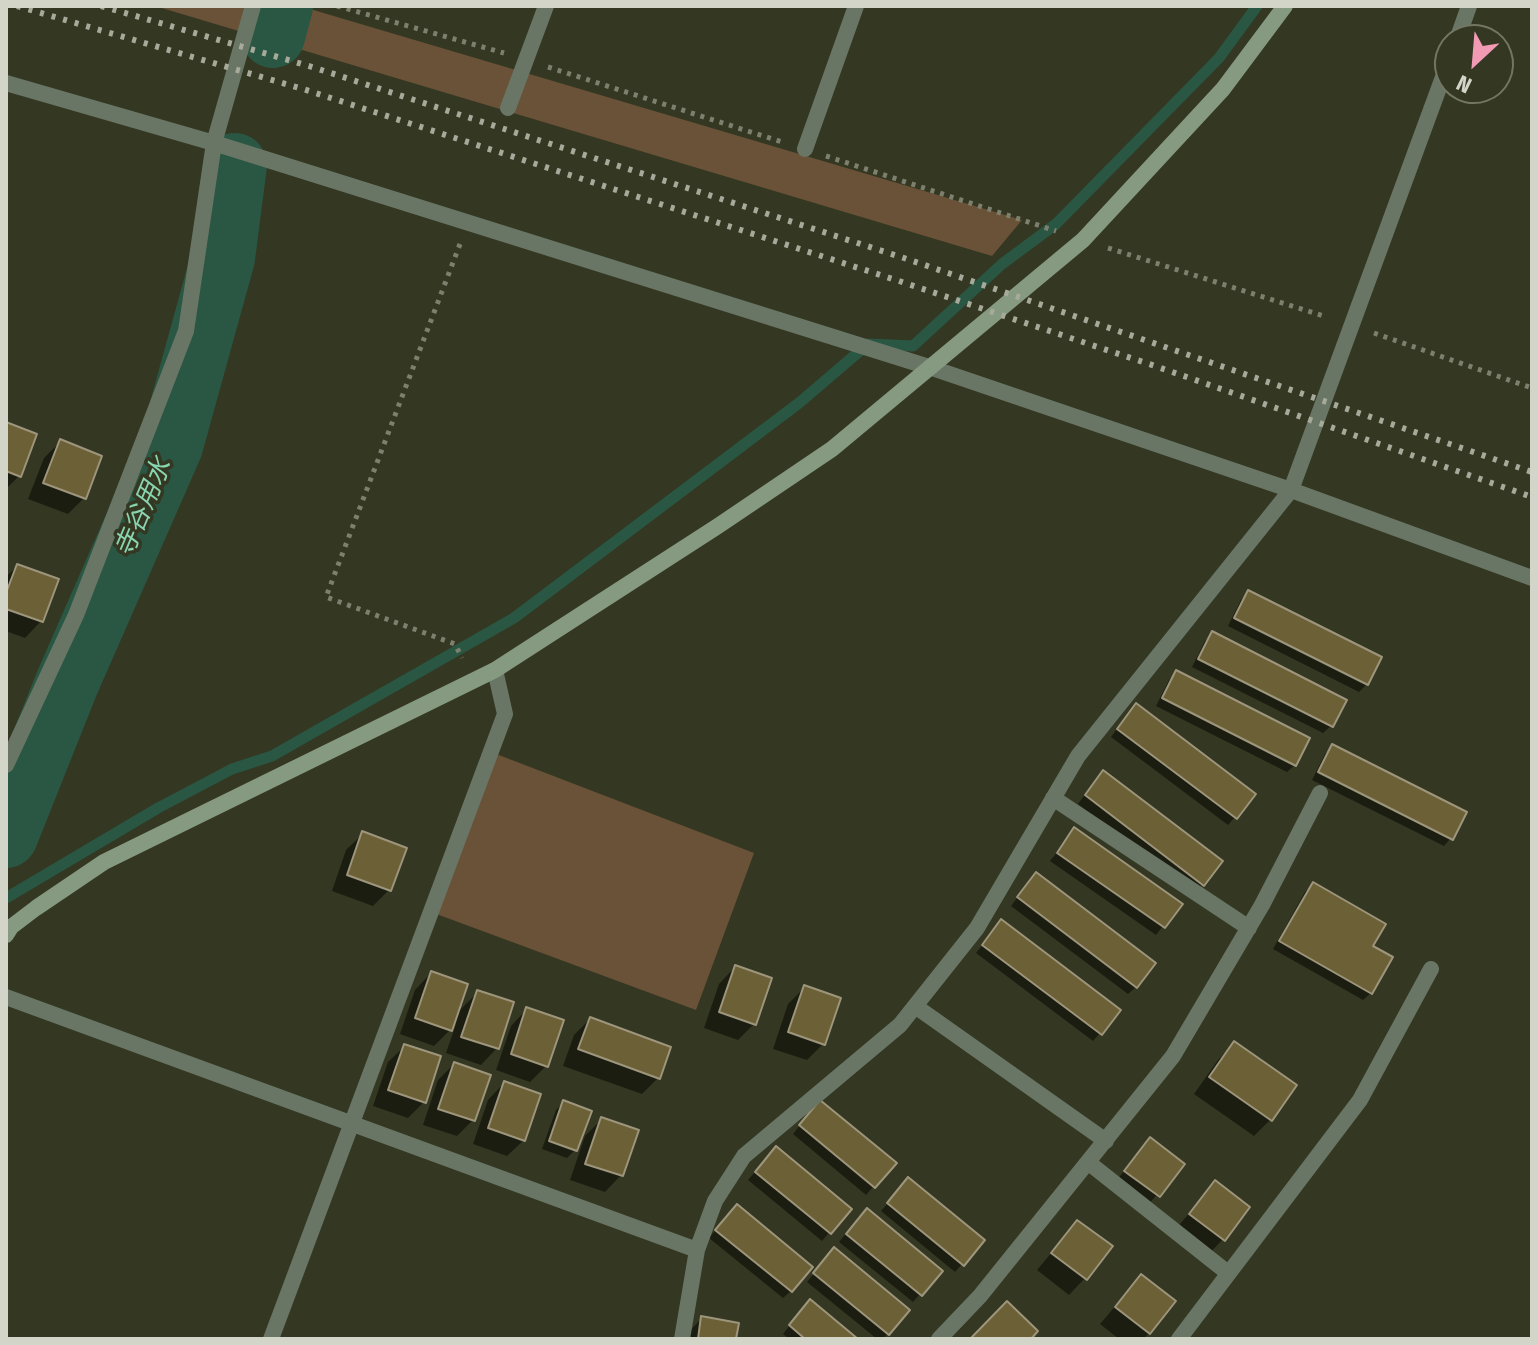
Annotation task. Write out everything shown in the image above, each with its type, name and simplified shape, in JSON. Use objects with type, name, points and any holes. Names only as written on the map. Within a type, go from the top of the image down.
[{"type":"street","points":[[6,765],[76,615],[186,331],[214,143],[253,6]]},
{"type":"street","points":[[508,108],[546,6]]},
{"type":"street","points":[[805,149],[856,6]]},
{"type":"street","points":[[6,935],[11,927],[36,908],[104,862],[495,670],[832,449],[1083,240],[1223,89],[1285,6]]},
{"type":"street","points":[[6,83],[214,143],[932,368],[1291,490],[1532,578]]},
{"type":"street","points":[[682,1339],[697,1250],[715,1201],[744,1156],[900,1025],[977,928],[1078,756],[1291,490],[1434,103]]},
{"type":"street","points":[[271,1339],[505,714],[495,670]]},
{"type":"street","points":[[939,1339],[980,1296],[1173,1056],[1249,928],[1320,793]]},
{"type":"street","points":[[1053,798],[1249,928]]},
{"type":"street","points":[[1179,1339],[1360,1100],[1431,969]]},
{"type":"street","points":[[6,997],[697,1250]]},
{"type":"street","points":[[915,1006],[1106,1141]]},
{"type":"street","points":[[1089,1163],[1228,1273]]},
{"type":"path","points":[[337,6],[527,60],[1354,326],[1532,388]]},
{"type":"path","points":[[468,223],[326,597],[455,644],[473,681]]},
{"type":"shaded area","points":[[155,6],[300,6],[1022,220],[992,256]]},
{"type":"shaded area","points":[[491,752],[754,853],[696,1010],[431,912]]},
{"type":"building","points":[[6,422],[37,434],[21,477],[6,471]]},
{"type":"building","points":[[60,439],[102,456],[86,499],[43,483]]},
{"type":"building","points":[[17,564],[59,579],[43,622],[6,609],[6,593]]},
{"type":"building","points":[[1248,590],[1382,657],[1368,685],[1234,618]]},
{"type":"building","points":[[1212,631],[1347,700],[1333,727],[1198,659]]},
{"type":"building","points":[[1176,670],[1310,738],[1296,766],[1162,698]]},
{"type":"building","points":[[1136,703],[1256,794],[1237,819],[1117,729]]},
{"type":"building","points":[[1332,744],[1467,812],[1453,840],[1318,772]]},
{"type":"building","points":[[1103,770],[1223,861],[1204,886],[1085,795]]},
{"type":"building","points":[[1074,827],[1183,904],[1165,928],[1057,853]]},
{"type":"building","points":[[362,831],[407,848],[391,891],[347,875]]},
{"type":"building","points":[[1036,872],[1156,963],[1137,988],[1017,897]]},
{"type":"building","points":[[1313,882],[1386,924],[1373,946],[1393,957],[1372,994],[1279,941]]},
{"type":"building","points":[[1001,919],[1121,1010],[1102,1035],[982,945]]},
{"type":"building","points":[[735,965],[772,978],[756,1025],[719,1012]]},
{"type":"building","points":[[431,971],[468,984],[452,1031],[415,1018]]},
{"type":"building","points":[[804,985],[841,998],[825,1045],[788,1032]]},
{"type":"building","points":[[477,990],[514,1002],[499,1049],[461,1037]]},
{"type":"building","points":[[526,1007],[564,1020],[548,1067],[511,1054]]},
{"type":"building","points":[[590,1017],[671,1047],[660,1079],[578,1049]]},
{"type":"building","points":[[1234,1041],[1297,1085],[1272,1121],[1209,1077]]},
{"type":"building","points":[[404,1044],[441,1056],[426,1103],[388,1090]]},
{"type":"building","points":[[454,1062],[491,1075],[475,1121],[438,1109]]},
{"type":"building","points":[[504,1081],[541,1094],[525,1141],[488,1128]]},
{"type":"building","points":[[563,1100],[592,1111],[577,1151],[549,1141]]},
{"type":"building","points":[[820,1100],[897,1163],[875,1188],[799,1125]]},
{"type":"building","points":[[601,1117],[639,1130],[623,1176],[585,1164]]},
{"type":"building","points":[[1150,1137],[1185,1164],[1160,1197],[1124,1171]]},
{"type":"building","points":[[776,1146],[852,1209],[831,1234],[755,1172]]},
{"type":"building","points":[[908,1177],[985,1240],[964,1266],[887,1203]]},
{"type":"building","points":[[1215,1180],[1250,1207],[1225,1241],[1189,1214]]},
{"type":"building","points":[[737,1204],[813,1267],[792,1292],[715,1230]]},
{"type":"building","points":[[867,1208],[943,1271],[922,1296],[846,1234]]},
{"type":"building","points":[[1077,1220],[1113,1246],[1087,1280],[1051,1253]]},
{"type":"building","points":[[834,1247],[910,1310],[889,1335],[813,1273]]},
{"type":"building","points":[[1141,1274],[1176,1301],[1150,1334],[1115,1307]]},
{"type":"building","points":[[810,1299],[858,1339],[805,1339],[789,1325]]},
{"type":"building","points":[[1007,1301],[1038,1331],[1031,1339],[970,1339]]},
{"type":"building","points":[[701,1316],[739,1323],[736,1339],[698,1339]]},
{"type":"waterway","name":"寺谷用水","points":[[273,36],[281,6]]},
{"type":"waterway","points":[[6,898],[158,808],[232,769],[272,756],[514,618],[799,403],[868,344],[913,346],[1002,264],[1056,224],[1219,58],[1257,6]]},
{"type":"waterway","name":"寺谷用水","points":[[6,836],[67,683],[171,446],[223,258],[235,165]]},
{"type":"railway","points":[[17,6],[303,89],[899,281],[1532,497]]},
{"type":"railway","points":[[101,6],[309,66],[904,258],[1532,472]]}]
